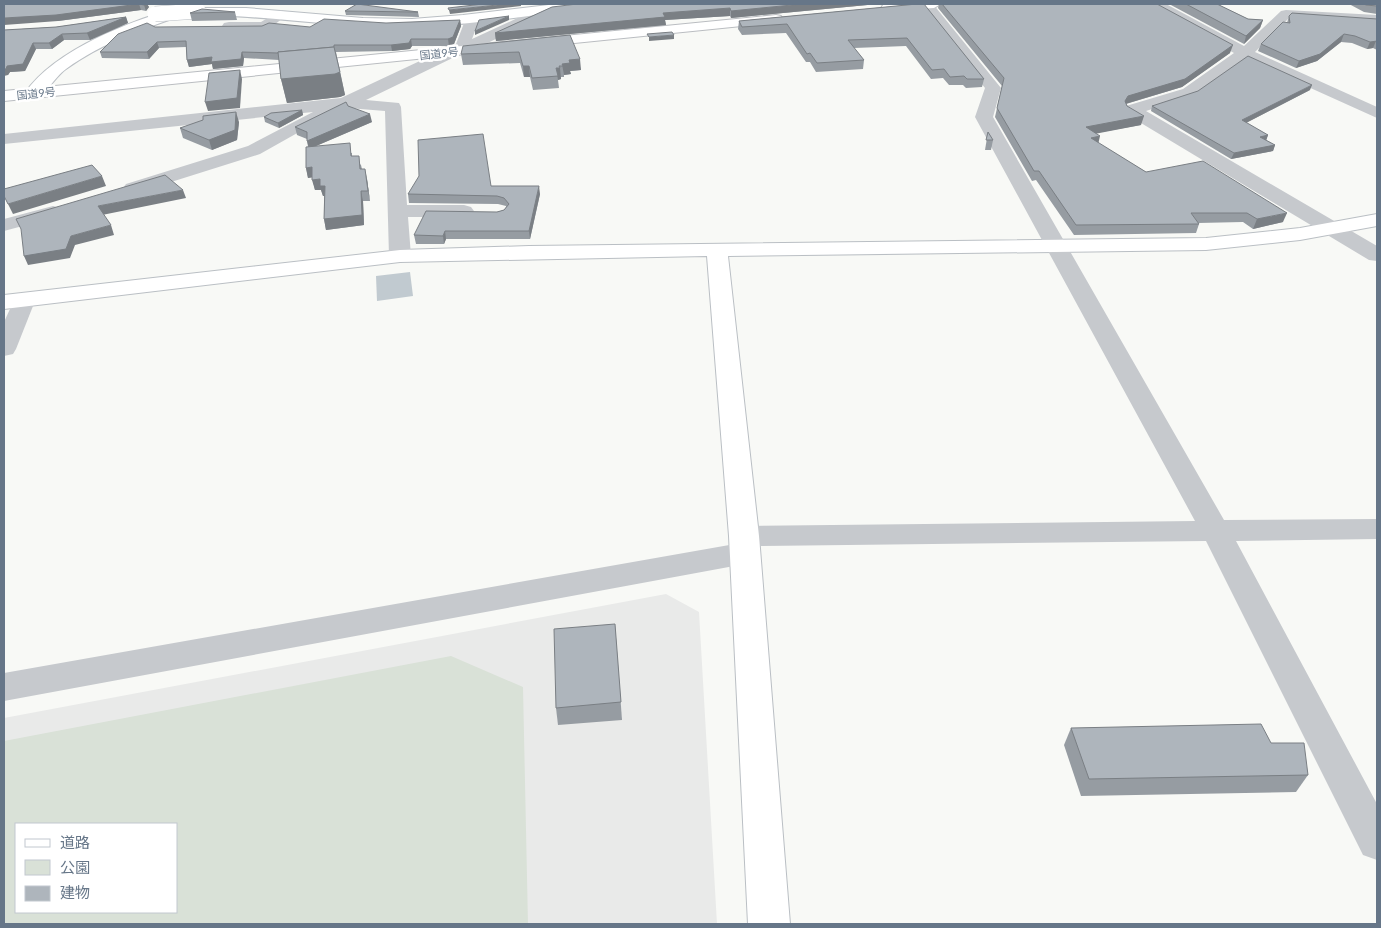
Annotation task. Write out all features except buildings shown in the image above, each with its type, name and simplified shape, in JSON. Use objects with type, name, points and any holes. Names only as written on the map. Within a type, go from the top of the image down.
[{"type":"main road","points":[[119,18],[156,20],[200,7],[356,22],[390,23],[473,18],[588,4]]},
{"type":"main road","points":[[878,9],[929,4]]},
{"type":"main road","points":[[33,93],[59,66],[82,53],[132,29],[200,7]]},
{"type":"main road","name":"国道9号","points":[[4,96],[459,49],[790,18]]},
{"type":"main road","points":[[14,302],[400,256],[529,252],[1206,244],[1300,234],[1377,220]]},
{"type":"main road","points":[[717,250],[745,545],[769,924]]},
{"type":"street","points":[[929,4],[993,88],[984,116],[1055,247],[1215,530],[1377,842]]},
{"type":"street","points":[[1156,4],[1245,53],[1377,113]]},
{"type":"street","points":[[115,193],[254,150],[302,123],[549,9]]},
{"type":"street","points":[[1377,18],[1345,10],[1286,14],[1245,53],[1189,92],[1132,110],[1377,256]]},
{"type":"street","points":[[215,26],[264,26],[281,14]]},
{"type":"street","points":[[459,49],[473,18]]},
{"type":"street","points":[[156,20],[176,26]]},
{"type":"street","points":[[4,139],[346,103],[393,107],[400,256]]},
{"type":"street","points":[[4,225],[71,206]]},
{"type":"street","points":[[398,211],[480,212]]},
{"type":"street","points":[[4,349],[14,302]]},
{"type":"street","points":[[4,687],[745,545],[1215,530],[1377,529]]},
{"type":"shaded area","points":[[410,272],[413,296],[377,301],[376,276]]},
{"type":"shaded area","points":[[666,594],[699,612],[717,924],[4,924],[4,718]]},
{"type":"green space","points":[[451,656],[523,687],[528,924],[4,924],[4,741]]}]
